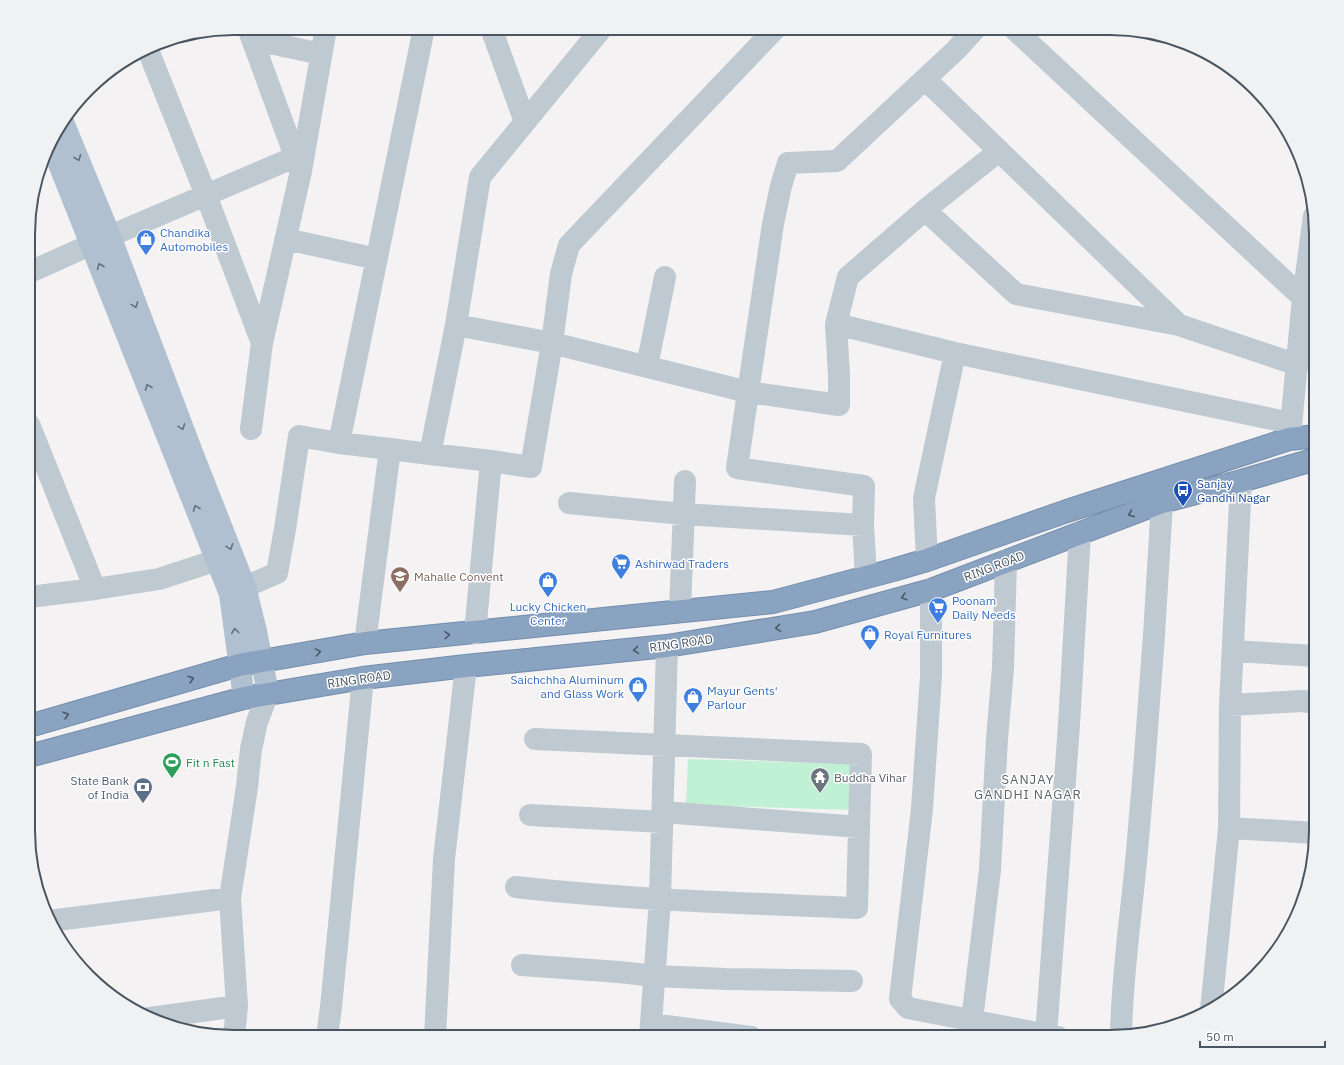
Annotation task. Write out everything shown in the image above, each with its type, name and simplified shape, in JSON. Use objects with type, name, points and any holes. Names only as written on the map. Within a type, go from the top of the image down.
[{"type":"highway","points":[[35,724],[239,666],[365,643],[773,602],[927,560],[1067,511],[1268,446],[1290,431],[1309,435]]},
{"type":"highway","name":"RING ROAD","points":[[35,754],[244,698],[268,693],[363,678],[667,646],[815,622],[931,590],[1162,502],[1309,461]]},
{"type":"main road","points":[[65,129],[100,240],[230,594],[244,698]]},
{"type":"main road","points":[[54,150],[100,240],[193,455],[245,587],[256,631],[268,693]]},
{"type":"main road","points":[[1268,446],[1269,472]]},
{"type":"street","points":[[250,35],[298,164]]},
{"type":"street","points":[[254,35],[321,54]]},
{"type":"street","points":[[251,429],[262,343],[286,239],[298,164],[325,35]]},
{"type":"street","points":[[339,443],[423,35]]},
{"type":"street","points":[[494,35],[525,122]]},
{"type":"street","points":[[430,454],[456,325],[480,177],[525,122],[592,35]]},
{"type":"street","points":[[245,587],[277,573],[299,436],[339,443],[531,467],[552,344],[561,274],[569,245],[769,35]]},
{"type":"street","points":[[866,577],[863,525],[864,486],[737,468],[773,224],[781,186],[788,163],[837,161],[956,50],[970,35]]},
{"type":"street","points":[[1021,35],[1304,298]]},
{"type":"street","points":[[150,54],[206,195],[262,343]]},
{"type":"street","points":[[925,79],[1179,325]]},
{"type":"street","points":[[456,325],[552,344],[647,366],[748,392],[839,406],[836,324],[848,276],[999,151]]},
{"type":"street","points":[[35,270],[100,240],[206,195],[298,164]]},
{"type":"street","points":[[926,210],[1016,294],[1179,325],[1298,365]]},
{"type":"street","points":[[286,239],[377,259]]},
{"type":"street","points":[[836,324],[1290,431],[1304,298],[1309,272]]},
{"type":"street","points":[[647,366],[665,277]]},
{"type":"street","points":[[927,560],[924,498],[955,353]]},
{"type":"street","points":[[35,439],[95,589]]},
{"type":"street","points":[[365,643],[390,449]]},
{"type":"street","points":[[475,633],[491,461]]},
{"type":"street","points":[[680,611],[685,481]]},
{"type":"street","points":[[1211,1003],[1229,828],[1230,704],[1241,481]]},
{"type":"street","points":[[1121,1030],[1122,1004],[1138,840],[1149,704],[1162,502]]},
{"type":"street","points":[[569,503],[683,514],[863,525]]},
{"type":"street","points":[[1052,1030],[1080,533]]},
{"type":"street","points":[[35,596],[159,579],[217,560]]},
{"type":"street","points":[[972,1020],[990,870],[997,738],[1003,668],[1006,561]]},
{"type":"street","points":[[931,590],[931,676],[922,809],[900,999],[908,1008],[1022,1030]]},
{"type":"street","points":[[650,1030],[660,899],[667,646]]},
{"type":"street","points":[[1233,651],[1309,656]]},
{"type":"street","points":[[435,1030],[444,859],[466,666]]},
{"type":"street","points":[[328,1030],[363,678]]},
{"type":"street","points":[[235,1030],[237,1006],[230,898],[251,749],[257,722],[268,693]]},
{"type":"street","points":[[244,698],[257,722]]},
{"type":"street","points":[[1230,704],[1309,702]]},
{"type":"street","points":[[516,886],[553,891],[660,899],[857,908],[861,754],[535,739]]},
{"type":"street","points":[[530,815],[663,817],[859,826]]},
{"type":"street","points":[[1229,828],[1309,833]]},
{"type":"street","points":[[57,920],[230,898]]},
{"type":"street","points":[[522,964],[655,976],[852,981]]},
{"type":"street","points":[[162,1016],[237,1006]]},
{"type":"green space","points":[[688,759],[853,764],[851,810],[686,805]]},
{"type":"place","name":"Chandika Automobiles","points":[[146,256]]},
{"type":"place","name":"Sanjay Gandhi Nagar","points":[[1183,507]]},
{"type":"place","name":"Ashirwad Traders","points":[[621,580]]},
{"type":"place","name":"Mahalle Convent","points":[[400,593]]},
{"type":"place","name":"Lucky Chicken Center","points":[[548,598]]},
{"type":"place","name":"Poonam Daily Needs","points":[[938,624]]},
{"type":"place","name":"Royal Furnitures","points":[[870,651]]},
{"type":"place","name":"Saichchha Aluminum and Glass Work","points":[[638,703]]},
{"type":"place","name":"Mayur Gents' Parlour","points":[[693,714]]},
{"type":"place","name":"Fit n Fast","points":[[172,779]]},
{"type":"place","name":"Buddha Vihar","points":[[820,794]]},
{"type":"place","name":"State Bank of India","points":[[143,804]]},
{"type":"district","name":"SANJAY GANDHI NAGAR","points":[[1028,786]]}]
